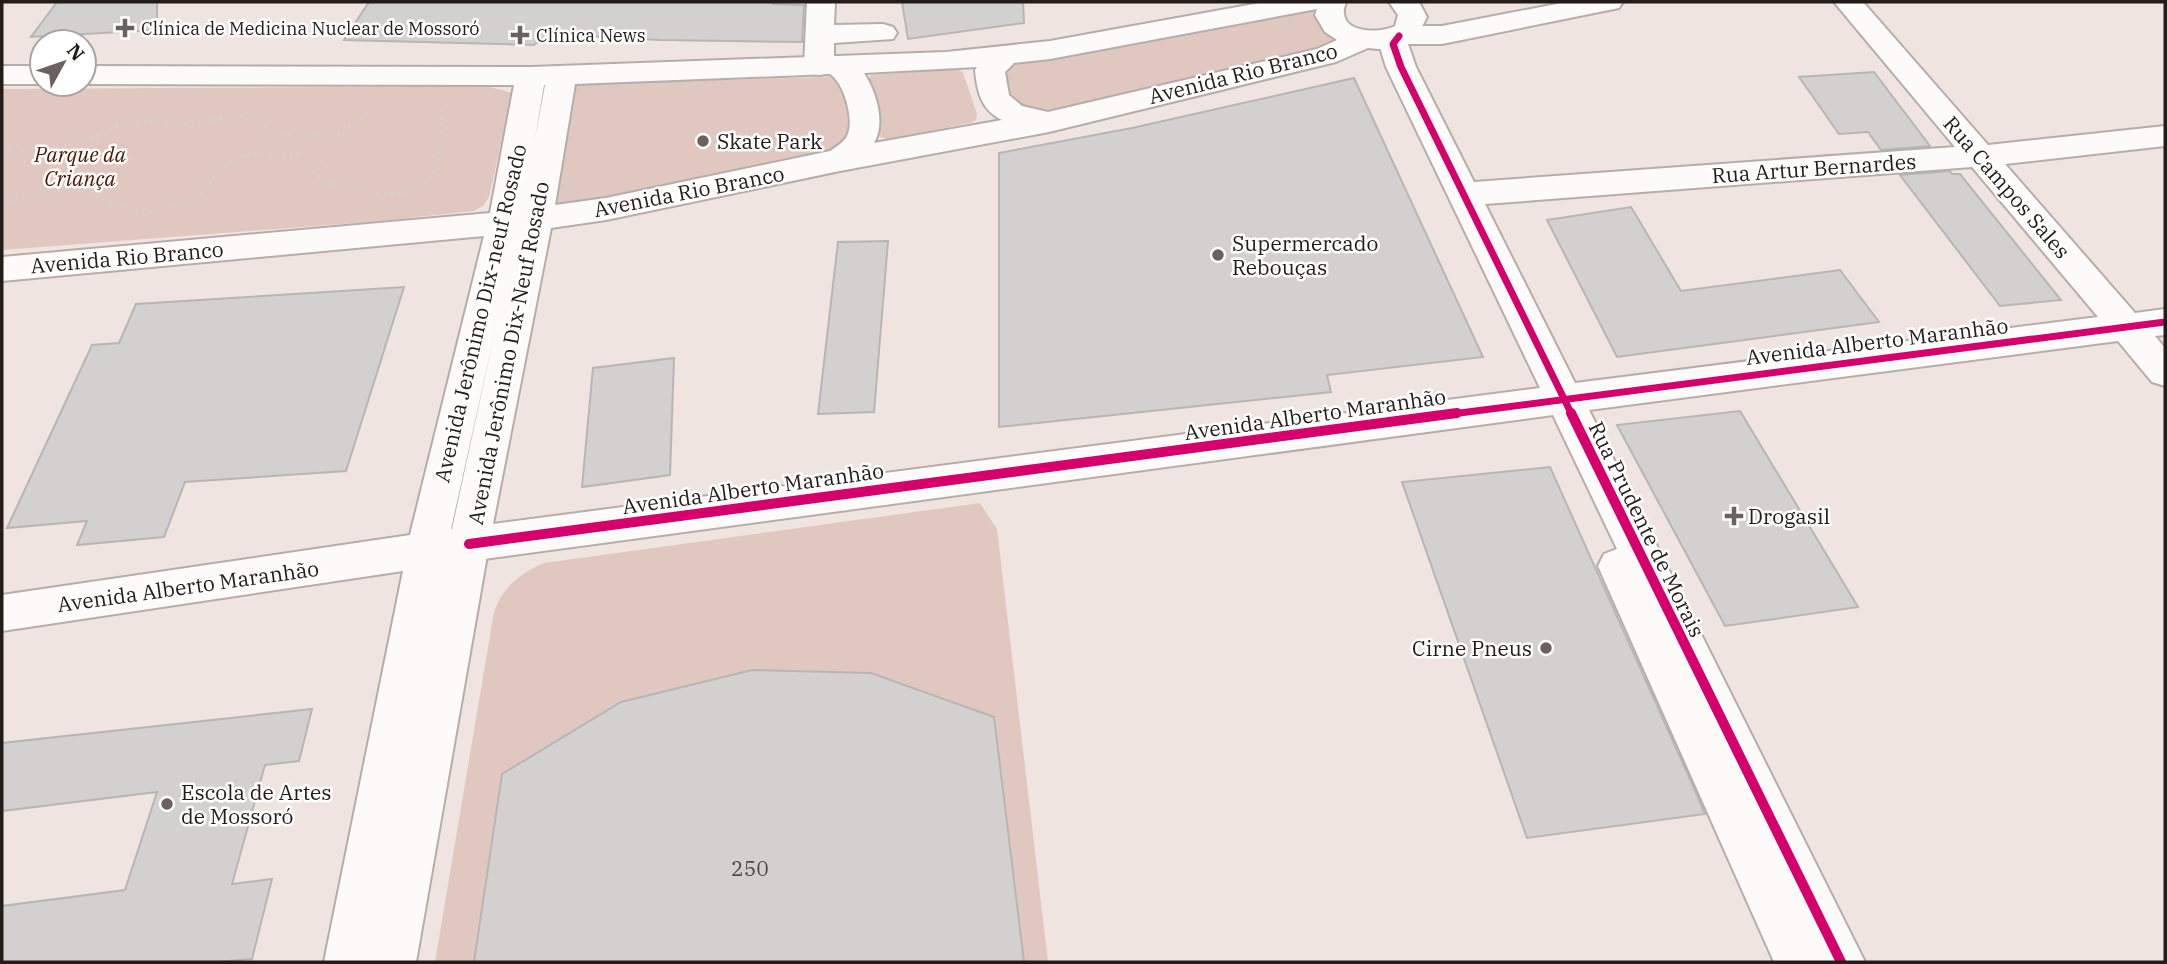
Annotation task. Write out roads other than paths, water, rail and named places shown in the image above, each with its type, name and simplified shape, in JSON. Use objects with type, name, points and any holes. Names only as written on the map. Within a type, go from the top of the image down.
[{"type":"street","points":[[821,2],[820,34],[828,66]]},
{"type":"street","points":[[98,75],[546,75],[946,61],[1050,51],[1310,2]]},
{"type":"street","points":[[1332,2],[1328,11],[1330,19],[1346,34],[1384,38],[1412,22],[1412,14],[1403,2]]},
{"type":"street","name":"Avenida Rio Branco","points":[[2,269],[520,221],[606,209],[840,160],[1049,122],[1326,56],[1384,38],[1442,35],[1609,2]]},
{"type":"street","name":"Rua Campos Sales","points":[[1848,2],[2165,372]]},
{"type":"street","points":[[820,34],[883,33]]},
{"type":"street","name":"Rua Prudente de Morais","points":[[1799,962],[1553,400],[1463,194],[1393,50],[1393,44],[1384,38],[1380,50],[1553,400],[1841,962]]},
{"type":"street","points":[[1005,55],[990,70],[991,92],[997,104],[1017,116],[1049,122]]},
{"type":"street","points":[[828,66],[850,72],[857,81],[864,128],[864,136],[856,147],[840,160]]},
{"type":"street","points":[[2,75],[28,75]]},
{"type":"street","name":"Avenida Jerônimo Dix-neuf Rosado","points":[[449,547],[439,489],[520,221],[546,75]]},
{"type":"street","name":"Rua Artur Bernardes","points":[[1463,194],[1981,156],[2165,136]]},
{"type":"street","name":"Avenida Alberto Maranhão","points":[[2,613],[449,547],[1553,400],[2165,322]]},
{"type":"street","points":[[349,962],[449,547]]},
{"type":"street","name":"Avenida Jerônimo Dix-Neuf Rosado","points":[[392,962],[449,547]]},
{"type":"place","name":"Clínica de Medicina Nuclear de Mossoró","points":[[125,28]]},
{"type":"place","name":"Clínica News","points":[[520,35]]},
{"type":"place","name":"Skate Park","points":[[703,141]]},
{"type":"place","name":"Supermercado Rebouças","points":[[1218,255]]},
{"type":"place","name":"Drogasil","points":[[1734,516]]},
{"type":"place","name":"Cirne Pneus","points":[[1546,648]]},
{"type":"place","name":"Escola de Artes de Mossoró","points":[[167,804]]},
{"type":"park label","name":"Parque da Criança","points":[[80,166]]}]
